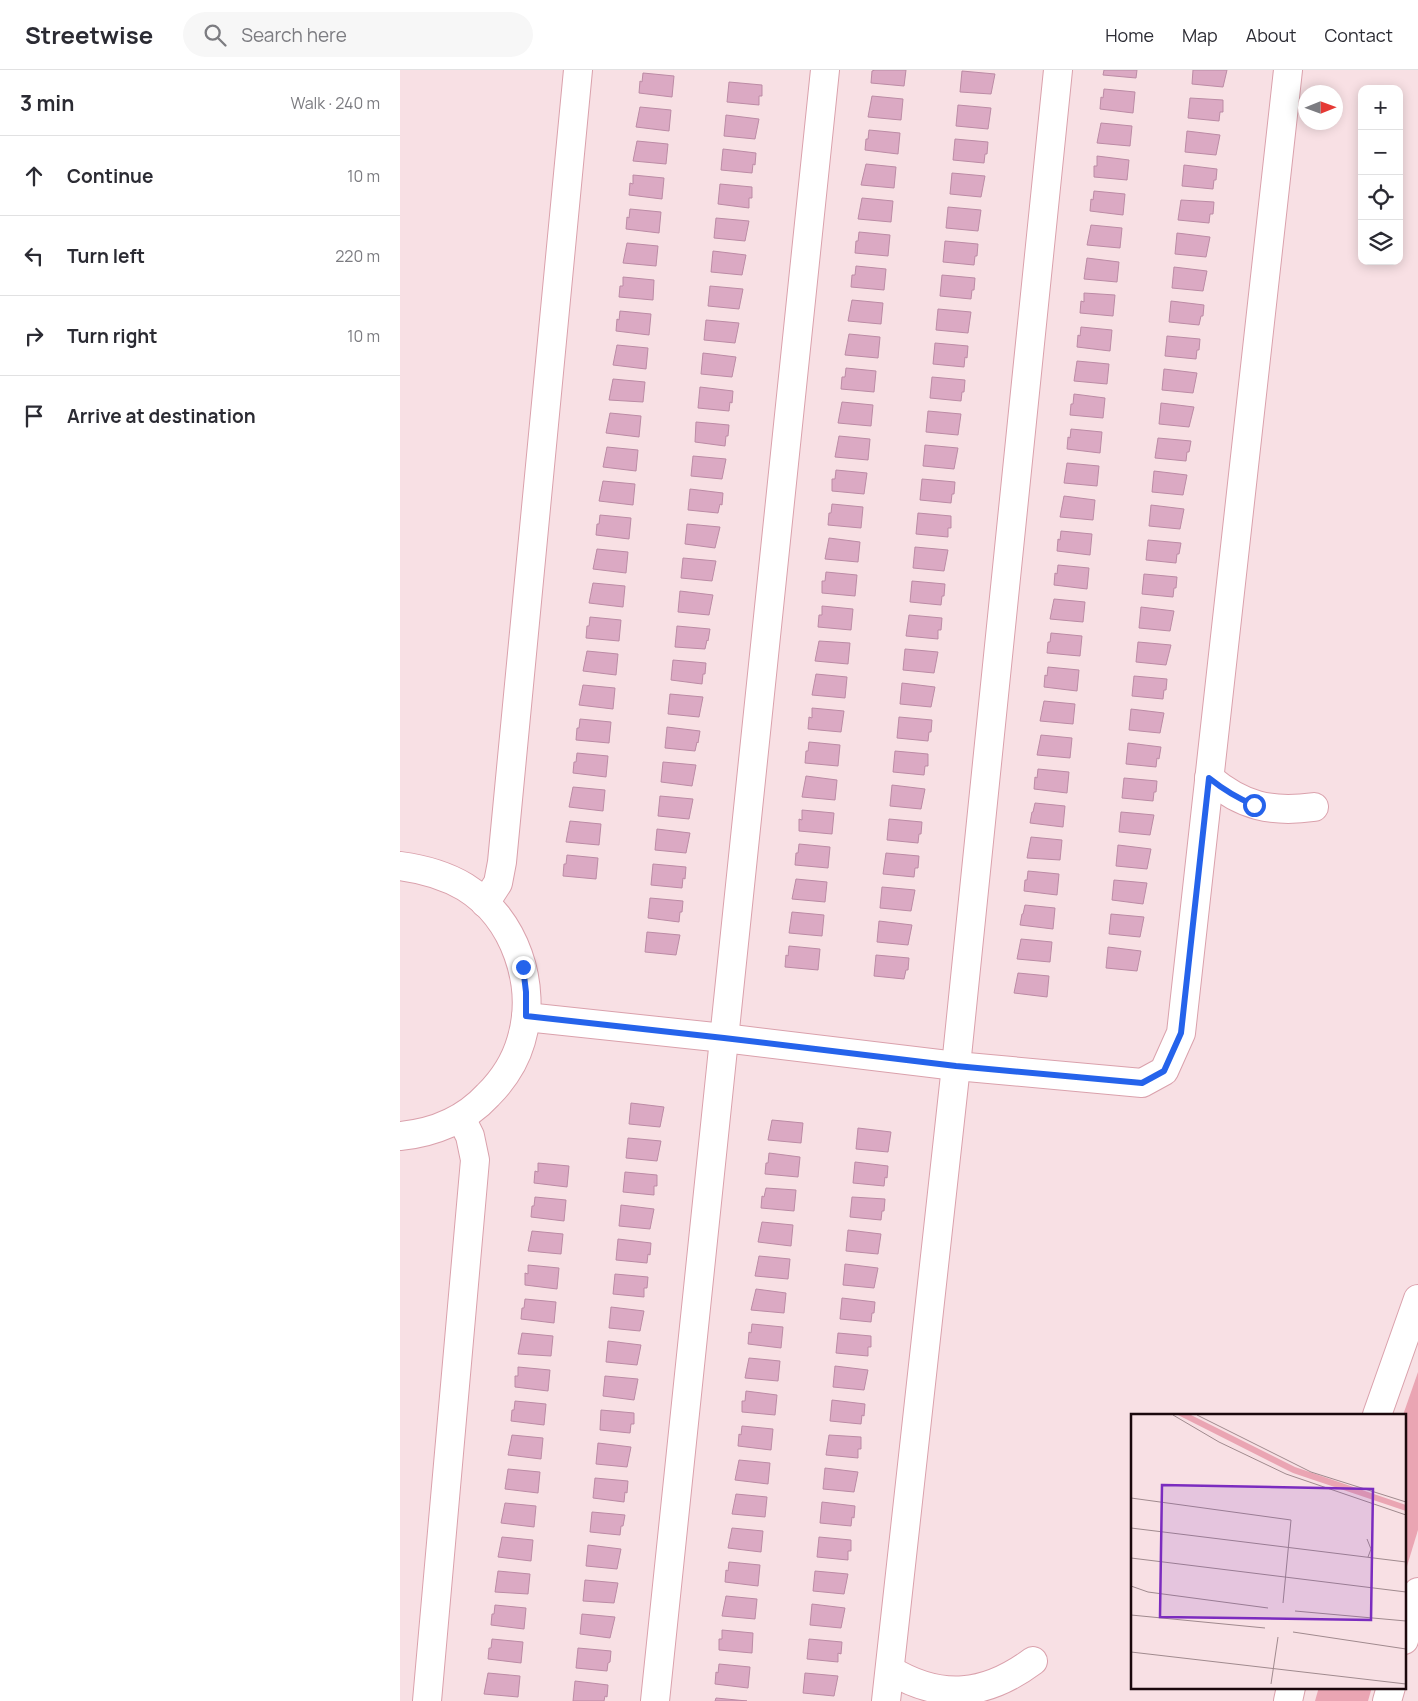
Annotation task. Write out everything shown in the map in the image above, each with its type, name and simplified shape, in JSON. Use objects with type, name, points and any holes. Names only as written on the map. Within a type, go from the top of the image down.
[{"type":"main road","points":[[485,903],[498,883],[502,862],[578,70]]},
{"type":"main road","points":[[655,1701],[825,70]]},
{"type":"main road","points":[[886,1701],[956,1066],[1058,70]]},
{"type":"main road","points":[[526,1016],[956,1066],[1142,1083],[1164,1071],[1181,1033],[1288,70]]},
{"type":"main road","points":[[1209,778],[1223,789],[1254,805],[1272,809],[1293,810],[1314,807]]},
{"type":"main road","points":[[400,866],[420,868],[444,876],[466,887],[485,903],[501,922],[514,943],[523,967],[526,992],[526,1016],[521,1041],[512,1064],[498,1085],[481,1103],[461,1118],[438,1128],[414,1135],[400,1136]]},
{"type":"main road","points":[[427,1701],[475,1160],[470,1136],[461,1118]]},
{"type":"main road","points":[[1377,1414],[1418,1299]]},
{"type":"main road","points":[[1406,1633],[1418,1592]]},
{"type":"main road","points":[[890,1670],[904,1680],[921,1686],[938,1690],[956,1691],[977,1689],[997,1683],[1033,1661]]},
{"type":"main road","points":[[1288,1701],[1291,1688]]},
{"type":"main road","points":[[1387,1701],[1391,1688]]},
{"type":"shaded area","points":[[1418,1372],[1418,1530],[1406,1569],[1406,1414],[1403,1414]]},
{"type":"shaded area","points":[[1319,1688],[1372,1688],[1368,1701],[1315,1701]]},
{"type":"building","points":[[906,70],[904,86],[871,83],[872,71]]},
{"type":"building","points":[[1104,70],[1137,70],[1136,78],[1103,75]]},
{"type":"building","points":[[1193,70],[1227,70],[1223,87],[1192,84]]},
{"type":"building","points":[[962,71],[995,74],[991,94],[960,92]]},
{"type":"building","points":[[643,73],[674,76],[672,97],[639,93]]},
{"type":"building","points":[[729,82],[762,85],[762,96],[759,96],[759,105],[727,102]]},
{"type":"building","points":[[1104,89],[1135,92],[1133,113],[1100,109]]},
{"type":"building","points":[[872,96],[903,99],[901,120],[868,117]]},
{"type":"building","points":[[1190,98],[1223,100],[1223,112],[1220,112],[1219,121],[1188,118]]},
{"type":"building","points":[[958,105],[991,108],[988,129],[956,126]]},
{"type":"building","points":[[640,107],[671,110],[669,131],[636,127]]},
{"type":"building","points":[[726,115],[759,119],[755,139],[724,136]]},
{"type":"building","points":[[1101,123],[1132,126],[1130,146],[1097,143]]},
{"type":"building","points":[[869,130],[900,133],[898,154],[865,150]]},
{"type":"building","points":[[1187,131],[1220,135],[1216,155],[1185,152]]},
{"type":"building","points":[[955,139],[988,142],[984,163],[953,160]]},
{"type":"building","points":[[637,141],[668,144],[666,164],[633,161]]},
{"type":"building","points":[[723,149],[756,153],[752,173],[721,170]]},
{"type":"building","points":[[1097,156],[1129,160],[1127,180],[1094,177],[1094,166],[1097,166]]},
{"type":"building","points":[[866,164],[896,167],[894,188],[861,185]]},
{"type":"building","points":[[1184,165],[1217,169],[1213,189],[1182,186]]},
{"type":"building","points":[[952,173],[985,176],[981,197],[950,194]]},
{"type":"building","points":[[633,175],[664,178],[662,199],[629,195],[630,183],[633,184]]},
{"type":"building","points":[[720,184],[752,187],[752,198],[749,198],[749,208],[718,204]]},
{"type":"building","points":[[1094,191],[1125,194],[1123,215],[1090,211]]},
{"type":"building","points":[[862,198],[893,201],[891,222],[858,219]]},
{"type":"building","points":[[1181,200],[1214,202],[1213,214],[1210,214],[1209,223],[1178,220]]},
{"type":"building","points":[[948,207],[981,210],[978,231],[946,228]]},
{"type":"building","points":[[630,209],[661,212],[659,233],[626,229]]},
{"type":"building","points":[[716,218],[749,221],[745,241],[714,238]]},
{"type":"building","points":[[1091,225],[1122,228],[1120,248],[1087,245]]},
{"type":"building","points":[[859,232],[890,235],[888,256],[855,253]]},
{"type":"building","points":[[1177,233],[1210,237],[1206,257],[1175,254]]},
{"type":"building","points":[[945,241],[978,244],[974,265],[943,262]]},
{"type":"building","points":[[627,243],[658,246],[656,266],[623,263]]},
{"type":"building","points":[[713,251],[746,255],[742,275],[711,272]]},
{"type":"building","points":[[1087,258],[1119,262],[1117,282],[1084,279]]},
{"type":"building","points":[[856,266],[886,269],[884,290],[851,287],[852,275],[855,275]]},
{"type":"building","points":[[1174,267],[1207,271],[1203,291],[1172,288]]},
{"type":"building","points":[[942,275],[975,278],[971,299],[940,296]]},
{"type":"building","points":[[623,277],[654,280],[653,300],[619,297],[620,286],[623,286]]},
{"type":"building","points":[[710,286],[743,289],[739,309],[708,306]]},
{"type":"building","points":[[1084,293],[1115,295],[1113,316],[1080,313],[1081,301],[1084,302]]},
{"type":"building","points":[[852,300],[883,303],[881,324],[848,321]]},
{"type":"building","points":[[1171,301],[1204,305],[1203,316],[1201,316],[1199,325],[1169,322]]},
{"type":"building","points":[[938,309],[971,312],[968,333],[936,330]]},
{"type":"building","points":[[620,311],[651,314],[649,335],[616,331]]},
{"type":"building","points":[[706,320],[739,323],[735,343],[704,340]]},
{"type":"building","points":[[1081,327],[1112,330],[1110,351],[1077,347]]},
{"type":"building","points":[[849,334],[880,337],[878,358],[845,355]]},
{"type":"building","points":[[1167,336],[1200,339],[1196,359],[1165,356]]},
{"type":"building","points":[[935,343],[968,346],[964,367],[933,364]]},
{"type":"building","points":[[617,345],[648,348],[646,369],[613,365]]},
{"type":"building","points":[[703,353],[736,357],[732,377],[701,374]]},
{"type":"building","points":[[1077,361],[1109,364],[1107,384],[1074,381]]},
{"type":"building","points":[[846,368],[876,371],[874,392],[841,389],[842,377],[845,377]]},
{"type":"building","points":[[1164,369],[1197,373],[1193,393],[1162,390]]},
{"type":"building","points":[[932,377],[965,380],[961,401],[930,398]]},
{"type":"building","points":[[613,379],[645,382],[643,402],[609,400]]},
{"type":"building","points":[[700,387],[733,391],[729,411],[698,408]]},
{"type":"building","points":[[1074,394],[1105,398],[1103,418],[1070,415]]},
{"type":"building","points":[[842,402],[873,405],[871,426],[838,423]]},
{"type":"building","points":[[1161,403],[1194,407],[1189,427],[1159,424]]},
{"type":"building","points":[[928,411],[961,414],[958,435],[926,432]]},
{"type":"building","points":[[610,413],[641,416],[639,437],[606,433]]},
{"type":"building","points":[[696,422],[729,425],[725,446],[695,442]]},
{"type":"building","points":[[1071,429],[1102,432],[1100,453],[1067,449]]},
{"type":"building","points":[[839,436],[870,439],[868,460],[835,457]]},
{"type":"building","points":[[1158,438],[1191,441],[1186,461],[1155,458]]},
{"type":"building","points":[[925,445],[958,448],[954,469],[923,466]]},
{"type":"building","points":[[607,447],[638,450],[636,471],[603,467]]},
{"type":"building","points":[[693,456],[726,459],[722,479],[691,476]]},
{"type":"building","points":[[1067,463],[1099,466],[1097,486],[1064,483]]},
{"type":"building","points":[[836,470],[867,473],[864,494],[832,491],[832,479],[835,479]]},
{"type":"building","points":[[1154,471],[1187,475],[1183,495],[1152,492]]},
{"type":"building","points":[[922,479],[955,482],[951,503],[920,500]]},
{"type":"building","points":[[603,481],[635,484],[633,505],[599,501]]},
{"type":"building","points":[[690,489],[723,493],[722,505],[720,504],[718,513],[688,510]]},
{"type":"building","points":[[1064,496],[1095,500],[1093,520],[1060,517]]},
{"type":"building","points":[[832,504],[863,507],[861,528],[828,525]]},
{"type":"building","points":[[1151,505],[1184,509],[1180,529],[1149,526]]},
{"type":"building","points":[[918,513],[951,516],[951,528],[948,528],[948,537],[916,534]]},
{"type":"building","points":[[600,515],[631,518],[629,539],[596,535]]},
{"type":"building","points":[[687,524],[720,527],[715,548],[685,544]]},
{"type":"building","points":[[1061,531],[1092,534],[1090,555],[1057,551]]},
{"type":"building","points":[[829,538],[860,542],[858,562],[825,559]]},
{"type":"building","points":[[1148,540],[1181,543],[1176,563],[1146,560]]},
{"type":"building","points":[[915,547],[948,550],[944,571],[913,568]]},
{"type":"building","points":[[597,549],[628,552],[626,573],[593,569]]},
{"type":"building","points":[[683,558],[716,561],[712,581],[681,578]]},
{"type":"building","points":[[1058,565],[1089,568],[1087,589],[1054,585]]},
{"type":"building","points":[[826,572],[857,575],[855,596],[822,593],[822,581],[825,581]]},
{"type":"building","points":[[1144,574],[1177,577],[1173,597],[1142,594]]},
{"type":"building","points":[[912,581],[945,584],[941,605],[910,602]]},
{"type":"building","points":[[593,583],[625,586],[623,607],[589,603]]},
{"type":"building","points":[[680,591],[713,595],[709,615],[678,612]]},
{"type":"building","points":[[1054,599],[1085,602],[1083,622],[1050,619]]},
{"type":"building","points":[[822,606],[853,609],[851,630],[818,627],[819,615],[822,615]]},
{"type":"building","points":[[1141,607],[1174,611],[1170,631],[1139,628]]},
{"type":"building","points":[[909,615],[942,618],[941,630],[938,630],[938,639],[906,636]]},
{"type":"building","points":[[590,617],[621,620],[619,641],[586,638]]},
{"type":"building","points":[[677,626],[710,629],[705,649],[675,647]]},
{"type":"building","points":[[1051,633],[1082,636],[1080,656],[1047,653]]},
{"type":"building","points":[[819,641],[850,643],[848,664],[815,661]]},
{"type":"building","points":[[1138,642],[1171,645],[1166,665],[1136,662]]},
{"type":"building","points":[[905,649],[938,652],[934,673],[903,670]]},
{"type":"building","points":[[587,651],[618,654],[616,675],[583,671]]},
{"type":"building","points":[[673,660],[706,663],[702,684],[671,680]]},
{"type":"building","points":[[1048,667],[1079,670],[1077,691],[1044,687]]},
{"type":"building","points":[[816,674],[847,677],[845,698],[812,695]]},
{"type":"building","points":[[1134,676],[1167,679],[1163,699],[1132,696]]},
{"type":"building","points":[[902,683],[935,687],[931,707],[900,704]]},
{"type":"building","points":[[583,685],[615,688],[613,709],[579,705]]},
{"type":"building","points":[[670,694],[703,697],[699,717],[668,714]]},
{"type":"building","points":[[1044,701],[1075,704],[1073,724],[1040,721]]},
{"type":"building","points":[[812,708],[844,711],[841,732],[808,729],[809,717],[812,718]]},
{"type":"building","points":[[1131,709],[1164,713],[1160,733],[1129,730]]},
{"type":"building","points":[[899,717],[932,720],[928,741],[897,738]]},
{"type":"building","points":[[580,719],[611,722],[609,743],[576,740]]},
{"type":"building","points":[[667,727],[700,731],[695,751],[665,748]]},
{"type":"building","points":[[1041,735],[1072,738],[1070,758],[1037,755]]},
{"type":"building","points":[[809,742],[840,745],[838,766],[805,763]]},
{"type":"building","points":[[1128,743],[1161,747],[1156,767],[1126,764]]},
{"type":"building","points":[[895,751],[928,754],[928,766],[925,766],[924,775],[893,772]]},
{"type":"building","points":[[577,753],[608,756],[606,777],[573,773]]},
{"type":"building","points":[[663,762],[696,765],[692,786],[661,782]]},
{"type":"building","points":[[1038,769],[1069,772],[1067,793],[1034,789]]},
{"type":"building","points":[[806,776],[837,780],[835,800],[802,797]]},
{"type":"building","points":[[1124,778],[1157,781],[1153,801],[1122,798]]},
{"type":"building","points":[[892,785],[925,789],[921,809],[890,806]]},
{"type":"building","points":[[573,787],[605,790],[603,811],[569,807]]},
{"type":"building","points":[[660,796],[693,799],[689,819],[658,816]]},
{"type":"building","points":[[1035,803],[1065,806],[1063,827],[1030,823]]},
{"type":"building","points":[[802,810],[834,813],[832,834],[799,831],[799,819],[802,820]]},
{"type":"building","points":[[1121,812],[1154,815],[1150,835],[1119,832]]},
{"type":"building","points":[[889,819],[922,822],[918,843],[887,840]]},
{"type":"building","points":[[570,821],[601,824],[599,845],[566,842]]},
{"type":"building","points":[[657,829],[690,833],[686,853],[655,850]]},
{"type":"building","points":[[1031,837],[1062,840],[1060,860],[1027,858]]},
{"type":"building","points":[[799,844],[830,847],[828,868],[795,865]]},
{"type":"building","points":[[1118,845],[1151,849],[1147,869],[1116,866]]},
{"type":"building","points":[[886,853],[919,856],[918,868],[915,868],[914,877],[883,874]]},
{"type":"building","points":[[567,855],[598,858],[596,879],[563,876]]},
{"type":"building","points":[[653,864],[686,867],[682,888],[651,885]]},
{"type":"building","points":[[1028,871],[1059,874],[1057,895],[1024,891]]},
{"type":"building","points":[[796,879],[827,882],[825,902],[792,899]]},
{"type":"building","points":[[1114,880],[1147,883],[1143,904],[1112,900]]},
{"type":"building","points":[[882,887],[915,890],[911,911],[880,908]]},
{"type":"building","points":[[650,898],[683,901],[679,922],[648,918]]},
{"type":"building","points":[[1025,905],[1055,908],[1053,929],[1020,925]]},
{"type":"building","points":[[792,912],[824,915],[822,936],[789,933]]},
{"type":"building","points":[[1111,914],[1144,917],[1140,937],[1109,934]]},
{"type":"building","points":[[879,921],[912,925],[908,945],[877,942]]},
{"type":"building","points":[[647,932],[680,935],[676,955],[645,952]]},
{"type":"building","points":[[1021,939],[1052,942],[1050,962],[1017,959]]},
{"type":"building","points":[[789,946],[820,949],[818,970],[785,967]]},
{"type":"building","points":[[1108,947],[1141,951],[1137,971],[1106,968]]},
{"type":"building","points":[[876,955],[909,958],[908,970],[906,970],[904,979],[874,976]]},
{"type":"building","points":[[1018,973],[1049,976],[1047,997],[1014,993]]},
{"type":"building","points":[[631,1103],[664,1107],[660,1127],[629,1124]]},
{"type":"building","points":[[772,1120],[803,1123],[801,1143],[768,1140]]},
{"type":"building","points":[[858,1128],[891,1132],[888,1152],[856,1149]]},
{"type":"building","points":[[628,1138],[661,1141],[657,1161],[626,1158]]},
{"type":"building","points":[[769,1153],[800,1157],[798,1177],[765,1174]]},
{"type":"building","points":[[855,1162],[888,1166],[884,1186],[853,1183]]},
{"type":"building","points":[[538,1163],[569,1166],[567,1187],[534,1183],[535,1171],[538,1172]]},
{"type":"building","points":[[625,1172],[657,1175],[657,1186],[654,1186],[654,1195],[623,1192]]},
{"type":"building","points":[[766,1188],[796,1190],[794,1211],[761,1208],[762,1196],[764,1197]]},
{"type":"building","points":[[535,1197],[566,1200],[564,1221],[531,1217]]},
{"type":"building","points":[[852,1197],[885,1199],[881,1220],[850,1217]]},
{"type":"building","points":[[621,1205],[654,1209],[650,1229],[619,1226]]},
{"type":"building","points":[[762,1222],[793,1225],[791,1246],[758,1242]]},
{"type":"building","points":[[848,1230],[881,1234],[878,1254],[846,1251]]},
{"type":"building","points":[[532,1231],[563,1234],[561,1254],[528,1251]]},
{"type":"building","points":[[618,1239],[651,1243],[647,1263],[616,1260]]},
{"type":"building","points":[[759,1256],[790,1259],[788,1279],[755,1276]]},
{"type":"building","points":[[845,1264],[878,1268],[874,1288],[843,1285]]},
{"type":"building","points":[[528,1265],[559,1268],[557,1289],[525,1285],[525,1273],[528,1274]]},
{"type":"building","points":[[615,1274],[648,1277],[647,1288],[644,1288],[644,1297],[613,1294]]},
{"type":"building","points":[[756,1289],[786,1293],[784,1313],[751,1310]]},
{"type":"building","points":[[842,1298],[875,1302],[871,1322],[840,1319]]},
{"type":"building","points":[[525,1299],[556,1302],[554,1323],[521,1319]]},
{"type":"building","points":[[611,1307],[644,1311],[640,1331],[609,1328]]},
{"type":"building","points":[[752,1324],[783,1327],[781,1348],[748,1344]]},
{"type":"building","points":[[522,1333],[553,1336],[551,1356],[518,1354]]},
{"type":"building","points":[[838,1333],[871,1336],[871,1347],[868,1347],[868,1356],[836,1353]]},
{"type":"building","points":[[608,1341],[641,1345],[637,1365],[606,1362]]},
{"type":"building","points":[[749,1358],[780,1361],[778,1381],[745,1378]]},
{"type":"building","points":[[835,1366],[868,1370],[864,1390],[833,1387]]},
{"type":"building","points":[[518,1367],[550,1370],[548,1391],[515,1387],[515,1376],[518,1376]]},
{"type":"building","points":[[605,1376],[638,1379],[634,1400],[603,1396]]},
{"type":"building","points":[[746,1391],[777,1395],[775,1415],[742,1412],[742,1401],[745,1401]]},
{"type":"building","points":[[832,1400],[865,1404],[861,1424],[830,1421]]},
{"type":"building","points":[[515,1401],[546,1404],[544,1425],[511,1421]]},
{"type":"building","points":[[601,1410],[634,1413],[634,1424],[631,1424],[630,1433],[600,1430]]},
{"type":"building","points":[[742,1426],[773,1429],[771,1450],[738,1446]]},
{"type":"building","points":[[512,1435],[543,1438],[541,1459],[508,1455]]},
{"type":"building","points":[[829,1435],[861,1437],[861,1449],[858,1449],[858,1458],[826,1455]]},
{"type":"building","points":[[598,1443],[631,1447],[627,1467],[596,1464]]},
{"type":"building","points":[[739,1460],[770,1463],[768,1484],[735,1480]]},
{"type":"building","points":[[825,1468],[858,1472],[854,1492],[823,1489]]},
{"type":"building","points":[[508,1469],[540,1472],[538,1493],[505,1489]]},
{"type":"building","points":[[595,1478],[628,1481],[624,1502],[593,1498]]},
{"type":"building","points":[[736,1494],[767,1497],[765,1517],[732,1514]]},
{"type":"building","points":[[822,1502],[855,1506],[851,1526],[820,1523]]},
{"type":"building","points":[[505,1503],[536,1506],[534,1527],[501,1523]]},
{"type":"building","points":[[592,1512],[625,1515],[620,1535],[590,1532]]},
{"type":"building","points":[[732,1528],[763,1531],[761,1552],[728,1548]]},
{"type":"building","points":[[502,1537],[533,1540],[531,1561],[498,1557]]},
{"type":"building","points":[[819,1537],[851,1540],[851,1551],[848,1551],[848,1560],[817,1557]]},
{"type":"building","points":[[588,1545],[621,1549],[617,1569],[586,1566]]},
{"type":"building","points":[[729,1562],[760,1565],[758,1586],[725,1582]]},
{"type":"building","points":[[498,1571],[530,1574],[528,1594],[495,1592]]},
{"type":"building","points":[[815,1571],[848,1574],[844,1594],[813,1591]]},
{"type":"building","points":[[585,1580],[618,1583],[614,1603],[583,1601]]},
{"type":"building","points":[[726,1596],[757,1599],[755,1619],[722,1616]]},
{"type":"building","points":[[812,1604],[845,1608],[841,1628],[810,1625]]},
{"type":"building","points":[[495,1605],[526,1608],[524,1629],[491,1625]]},
{"type":"building","points":[[582,1614],[615,1617],[610,1638],[580,1634]]},
{"type":"building","points":[[722,1630],[753,1633],[752,1653],[719,1650],[719,1639],[722,1639]]},
{"type":"building","points":[[492,1639],[523,1642],[521,1663],[488,1659]]},
{"type":"building","points":[[809,1639],[842,1642],[841,1654],[838,1653],[838,1662],[807,1659]]},
{"type":"building","points":[[578,1648],[611,1651],[607,1671],[576,1668]]},
{"type":"building","points":[[719,1664],[750,1667],[748,1688],[715,1684]]},
{"type":"building","points":[[488,1673],[520,1676],[518,1697],[484,1694]]},
{"type":"building","points":[[805,1673],[838,1676],[834,1696],[803,1693]]},
{"type":"building","points":[[575,1681],[608,1685],[607,1697],[605,1696],[604,1701],[573,1701]]},
{"type":"building","points":[[716,1698],[747,1701],[715,1701]]},
{"type":"route","points":[[523,967],[526,1016],[956,1066],[1142,1083],[1164,1071],[1181,1033],[1209,778],[1238,798],[1254,805]]}]
